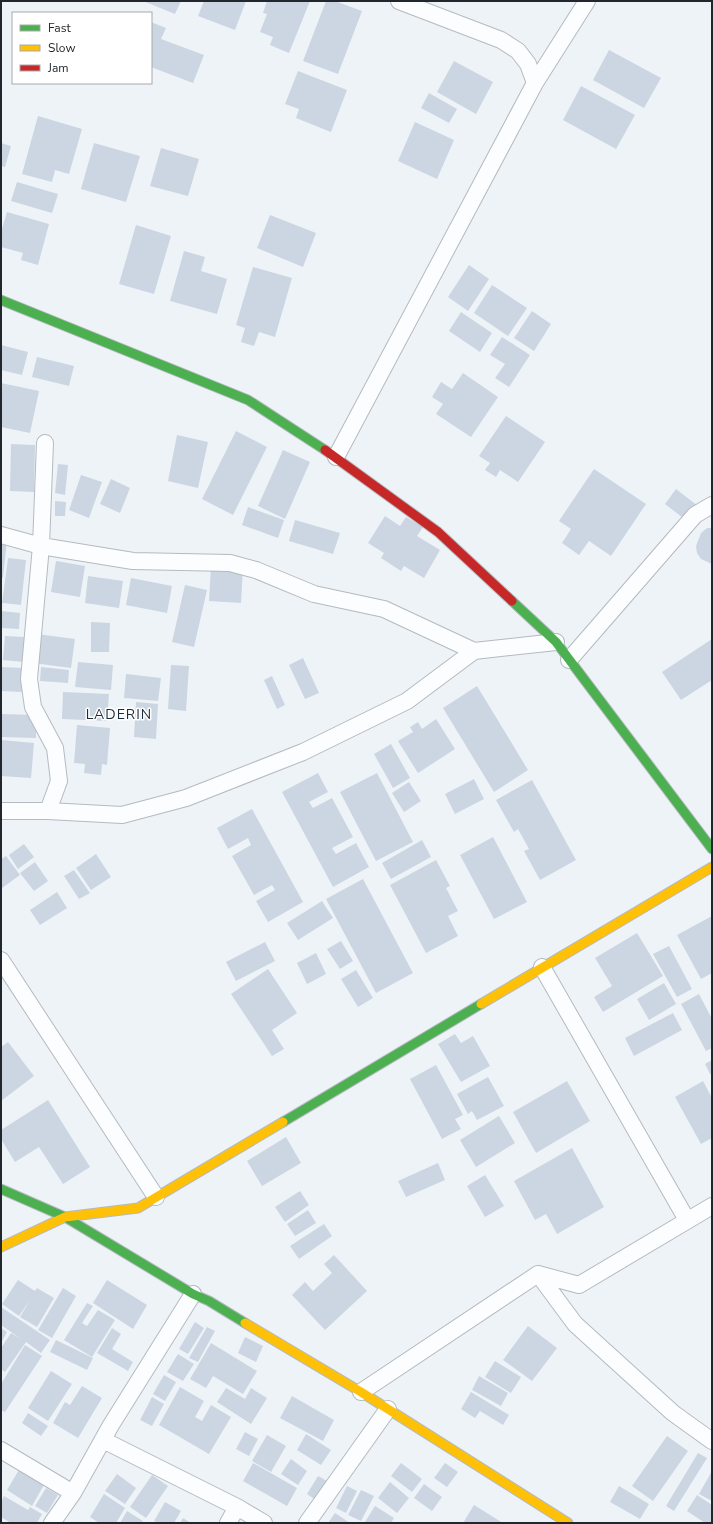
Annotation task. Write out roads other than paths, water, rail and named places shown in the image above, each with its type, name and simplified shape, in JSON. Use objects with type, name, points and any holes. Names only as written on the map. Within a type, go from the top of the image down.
[{"type":"street","points":[[400,1],[501,40],[521,56],[528,64],[535,83]]},
{"type":"street","points":[[336,457],[535,83],[587,1]]},
{"type":"street","points":[[1,300],[248,400],[336,457],[438,532],[556,642],[712,849]]},
{"type":"street","points":[[45,443],[41,546],[29,679],[33,707],[55,748],[59,781],[48,811]]},
{"type":"street","points":[[569,660],[695,514],[712,505]]},
{"type":"street","points":[[1,536],[41,546],[133,561],[230,562],[256,570],[314,594],[384,610],[474,651]]},
{"type":"street","points":[[1,811],[48,811],[122,815],[186,798],[303,752],[407,701],[474,651],[556,642]]},
{"type":"street","points":[[1,1247],[65,1217],[138,1208],[712,866]]},
{"type":"street","points":[[1,960],[156,1197]]},
{"type":"street","points":[[542,967],[687,1220]]},
{"type":"street","points":[[1,1189],[65,1217],[193,1294],[209,1301],[361,1392],[568,1523]]},
{"type":"street","points":[[538,1274],[579,1286],[712,1206]]},
{"type":"street","points":[[361,1392],[538,1274]]},
{"type":"street","points":[[538,1274],[574,1324],[673,1413],[712,1441]]},
{"type":"street","points":[[52,1523],[73,1492],[111,1425],[193,1294]]},
{"type":"street","points":[[307,1523],[388,1409]]},
{"type":"street","points":[[103,1440],[237,1507],[264,1523]]},
{"type":"street","points":[[1,1450],[73,1492]]},
{"type":"street","points":[[228,1523],[237,1507]]},
{"type":"district","name":"LADERIN","points":[[119,714]]}]
